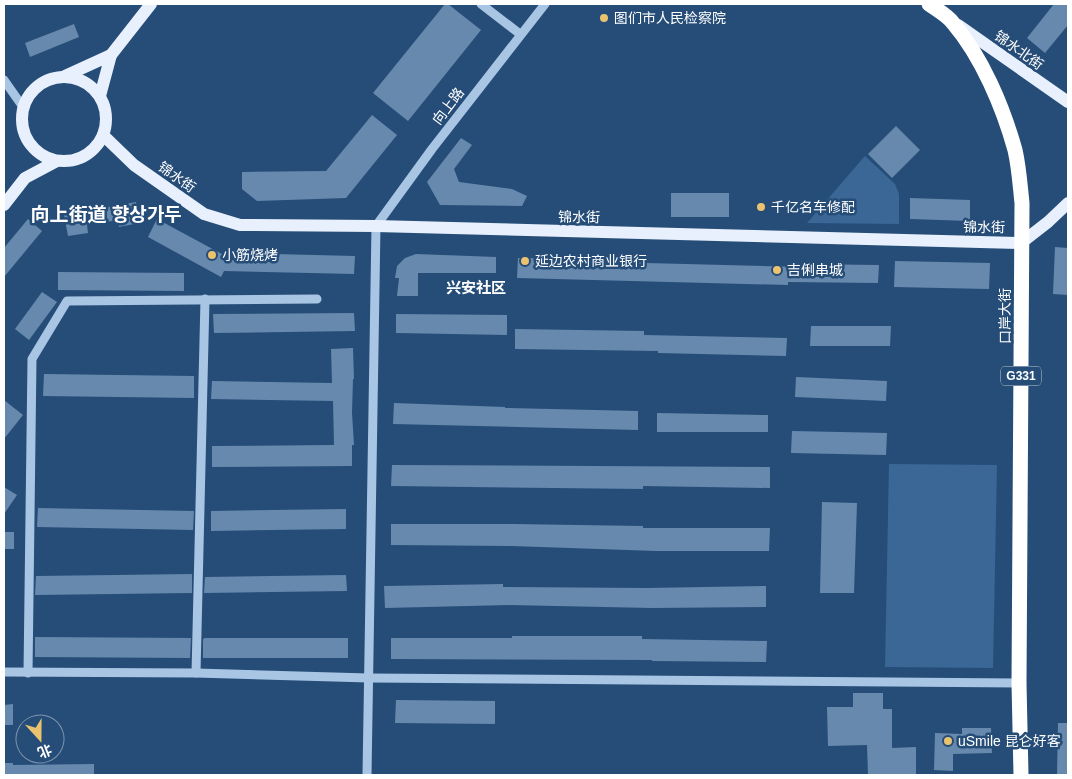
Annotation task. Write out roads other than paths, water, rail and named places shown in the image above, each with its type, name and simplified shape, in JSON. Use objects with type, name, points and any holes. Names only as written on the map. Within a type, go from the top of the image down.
[{"type":"highway","name":"口岸大街","points":[[929,4],[952,21],[970,46],[986,74],[1015,150],[1019,173],[1022,202],[1021,775]]},
{"type":"main road","points":[[100,96],[111,55],[151,4]]},
{"type":"main road","name":"锦水北街","points":[[952,21],[1068,102]]},
{"type":"main road","points":[[57,161],[44,156],[32,147],[25,135],[22,121],[23,107],[29,94],[39,84],[51,78],[65,76],[111,55]]},
{"type":"main road","points":[[4,205],[25,178],[57,161],[85,156],[96,147],[103,135],[107,122],[105,108],[100,96],[91,85],[65,76]]},
{"type":"main road","name":"锦水街","points":[[103,135],[134,165],[204,214],[240,225],[376,226],[1021,243],[1048,222],[1068,203]]},
{"type":"street","points":[[481,4],[520,34]]},
{"type":"street","name":"向上路","points":[[376,226],[520,34],[545,4]]},
{"type":"street","points":[[4,80],[23,107]]},
{"type":"street","points":[[367,775],[376,226]]},
{"type":"street","points":[[28,672],[32,359],[67,301],[317,299]]},
{"type":"street","points":[[196,673],[205,300]]},
{"type":"street","points":[[4,672],[196,673],[369,678],[1020,683]]},
{"type":"place","name":"图们市人民检察院","points":[[604,18]]},
{"type":"place","name":"千亿名车修配","points":[[761,207]]},
{"type":"place","name":"小筋烧烤","points":[[212,255]]},
{"type":"place","name":"延边农村商业银行","points":[[525,261]]},
{"type":"place","name":"吉俐串城","points":[[777,270]]},
{"type":"place","name":"uSmile 昆仑好客","points":[[948,741]]},
{"type":"district","name":"向上街道 향상가두","points":[[106,214]]},
{"type":"district","name":"兴安社区","points":[[476,288]]}]
